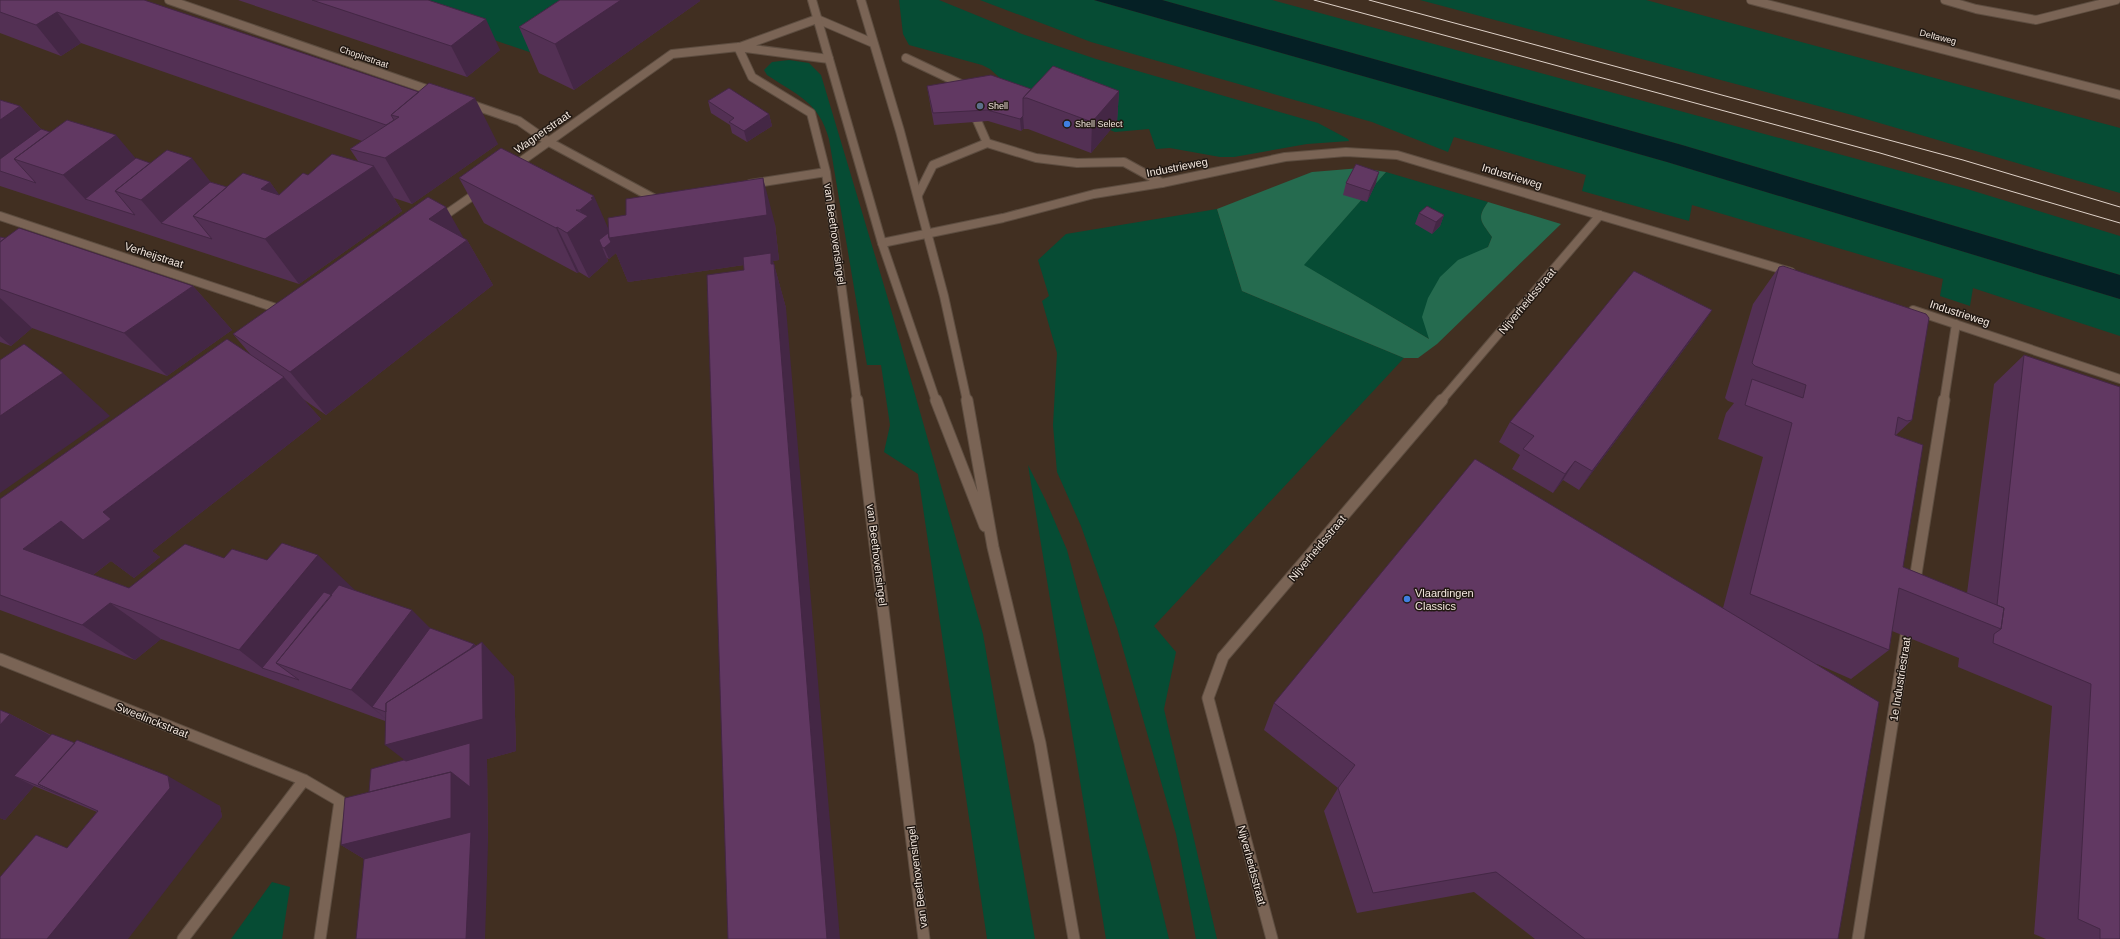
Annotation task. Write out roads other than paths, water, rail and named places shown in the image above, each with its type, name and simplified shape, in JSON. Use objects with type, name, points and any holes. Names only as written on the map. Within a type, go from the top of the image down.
[{"type":"street","name":"Chopinstraat","points":[[169,0],[444,95]]},
{"type":"street","points":[[812,0],[882,242],[928,382],[993,547]]},
{"type":"street","points":[[861,0],[918,195],[963,378],[993,547],[1040,743],[1074,939]]},
{"type":"street","name":"Deltaweg","points":[[1751,0],[2120,95]]},
{"type":"street","points":[[1945,0],[1976,9],[2036,20],[2116,0]]},
{"type":"street","points":[[738,47],[818,19],[873,43]]},
{"type":"street","points":[[738,47],[829,59]]},
{"type":"street","name":"Wagnerstraat","points":[[503,174],[672,54],[738,47]]},
{"type":"street","name":"van Beethovensingel","points":[[738,47],[752,76],[811,114],[826,172],[846,313],[924,939]]},
{"type":"street","points":[[906,58],[961,84],[987,143]]},
{"type":"street","points":[[459,101],[519,121],[549,142],[655,200],[671,197]]},
{"type":"street","points":[[918,195],[933,165],[987,143],[1036,158],[1076,164],[1124,162],[1162,183]]},
{"type":"street","name":"Industrieweg","points":[[882,242],[1003,218],[1094,194],[1162,183],[1285,157],[1346,152],[1397,155],[1799,274]]},
{"type":"street","name":"van Beethovensingel","points":[[741,186],[826,172]]},
{"type":"street","points":[[431,224],[490,183]]},
{"type":"street","name":"Nijverheidsstraat","points":[[1272,939],[1208,698],[1223,658],[1600,215]]},
{"type":"street","name":"Verheijstraat","points":[[0,216],[293,314]]},
{"type":"street","name":"Industrieweg","points":[[1904,307],[2120,379]]},
{"type":"street","points":[[1912,600],[1956,324]]},
{"type":"street","name":"1e Industriestraat","points":[[1858,939],[1910,616]]},
{"type":"street","name":"Sweelinckstraat","points":[[0,660],[304,780],[340,801],[320,939]]},
{"type":"street","points":[[183,939],[304,780]]},
{"type":"water","points":[[1094,0],[1162,0],[1682,145],[2120,275],[2120,299],[1667,162]]},
{"type":"tram line","points":[[1314,0],[1880,153],[2120,223]]},
{"type":"tram line","points":[[1369,0],[1963,160],[2120,207]]},
{"type":"place","name":"Shell","points":[[980,106]]},
{"type":"place","name":"Shell Select","points":[[1067,124]]},
{"type":"place","name":"Vlaardingen Classics","points":[[1407,599]]}]
